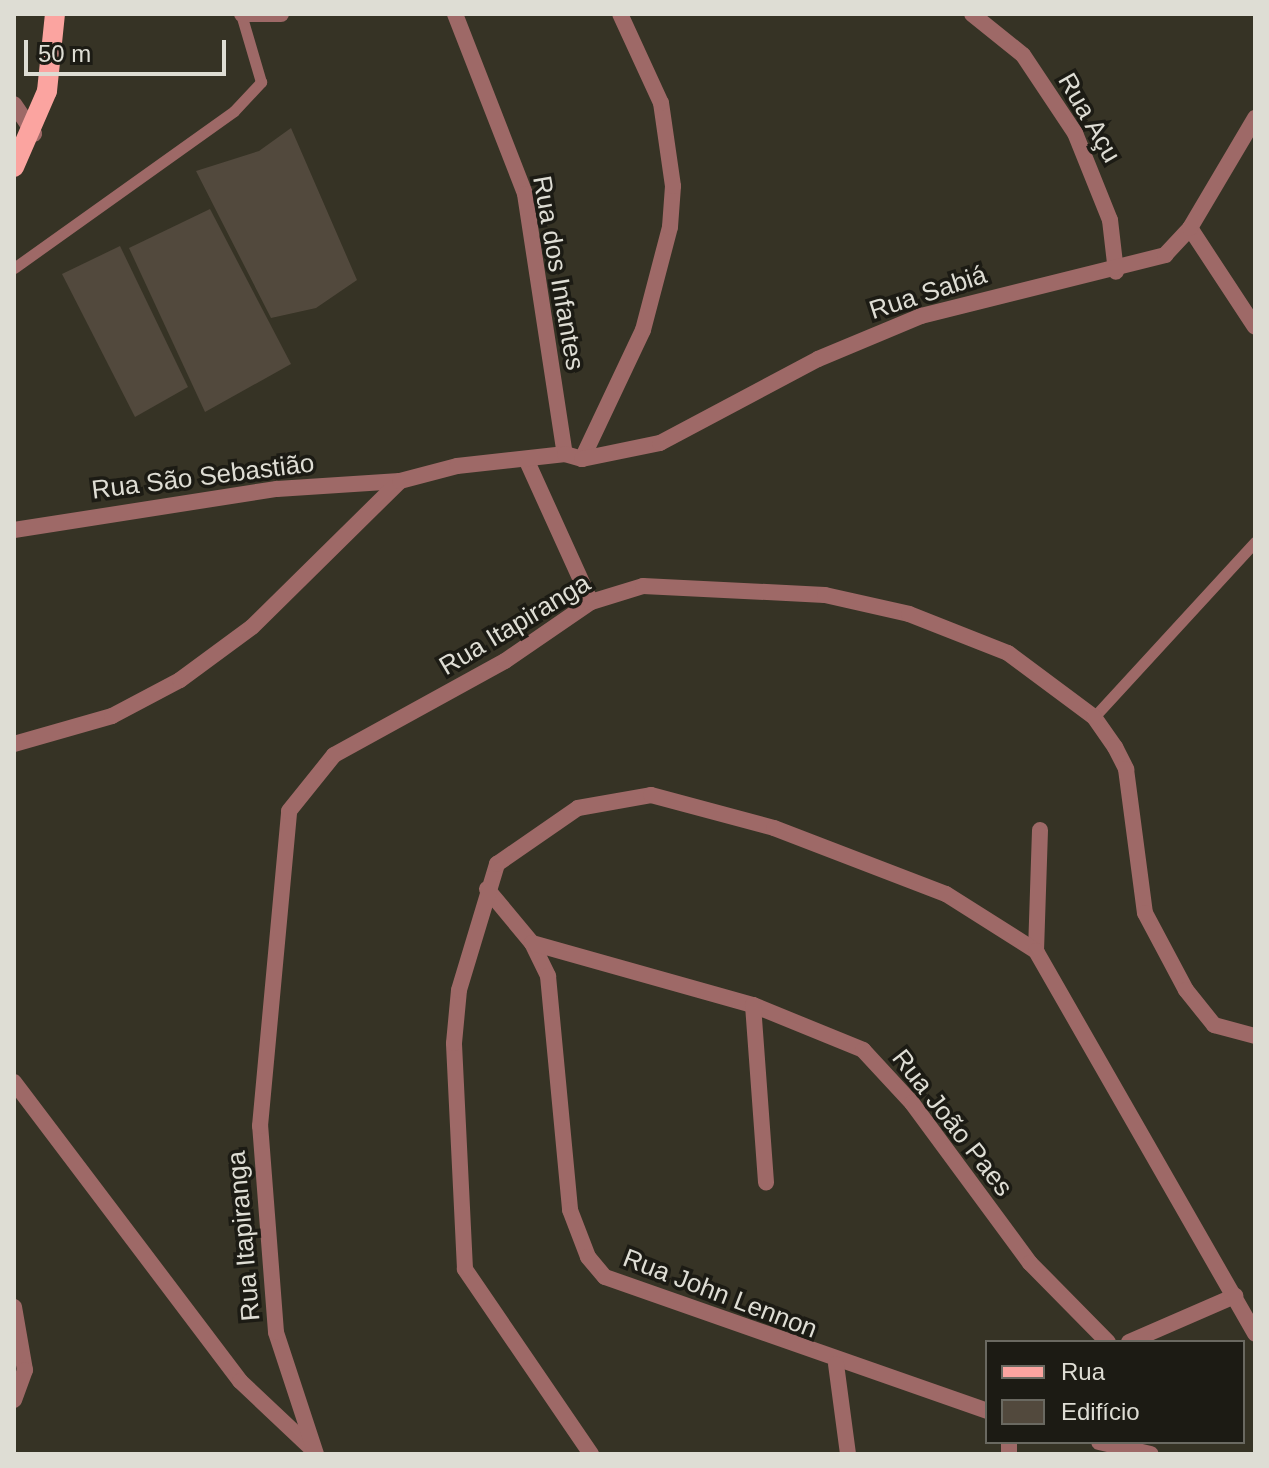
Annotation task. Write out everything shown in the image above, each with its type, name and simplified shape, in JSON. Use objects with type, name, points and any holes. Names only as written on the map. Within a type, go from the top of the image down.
[{"type":"main road","points":[[14,167],[34,134],[56,50],[55,14]]},
{"type":"street","points":[[242,14],[281,14]]},
{"type":"street","name":"Rua dos Infantes","points":[[455,14],[525,194],[565,454]]},
{"type":"street","points":[[582,459],[643,330],[671,213],[661,103],[620,14]]},
{"type":"street","name":"Rua Açu","points":[[972,14],[1023,55],[1075,133],[1110,220],[1116,272]]},
{"type":"street","points":[[14,104],[34,134]]},
{"type":"street","name":"Rua Sabiá","points":[[565,454],[582,459],[660,443],[805,366],[921,316],[1116,272],[1165,255],[1190,228],[1255,118]]},
{"type":"street","points":[[1190,228],[1255,327]]},
{"type":"street","name":"Rua São Sebastião","points":[[14,530],[262,491],[400,481],[565,454]]},
{"type":"street","points":[[526,459],[591,602]]},
{"type":"street","points":[[14,744],[112,716],[180,680],[252,627],[400,481]]},
{"type":"street","name":"Rua Itapiranga","points":[[315,1452],[276,1332],[260,1126],[289,811],[334,755],[505,661],[591,602],[643,586],[759,588],[853,601],[1008,653],[1094,717],[1126,769],[1136,880],[1156,936],[1214,1025],[1255,1036]]},
{"type":"street","points":[[591,1454],[465,1269],[454,1043],[459,990],[497,864],[578,808],[651,795],[774,828],[946,894],[1036,951],[1255,1334]]},
{"type":"street","points":[[1036,951],[1040,830]]},
{"type":"street","name":"Rua John Lennon","points":[[487,889],[532,943],[548,976],[570,1210],[588,1257],[619,1285],[836,1364],[985,1410]]},
{"type":"street","name":"Rua João Paes","points":[[532,943],[753,1005],[831,1033],[893,1078],[1030,1263],[1106,1340]]},
{"type":"street","points":[[753,1005],[766,1183]]},
{"type":"street","points":[[14,1082],[240,1381],[315,1452]]},
{"type":"street","points":[[1134,1340],[1235,1296]]},
{"type":"street","points":[[14,1307],[25,1370],[14,1400]]},
{"type":"street","points":[[836,1364],[848,1454]]},
{"type":"street","points":[[1107,1444],[1147,1454]]},
{"type":"lane","points":[[14,268],[234,111],[261,82],[242,14]]},
{"type":"lane","points":[[1094,717],[1255,542]]},
{"type":"building","points":[[291,128],[357,280],[316,308],[271,318],[196,171],[259,151]]},
{"type":"building","points":[[210,209],[291,364],[205,412],[129,248]]},
{"type":"building","points":[[120,246],[188,387],[135,417],[62,274]]}]
